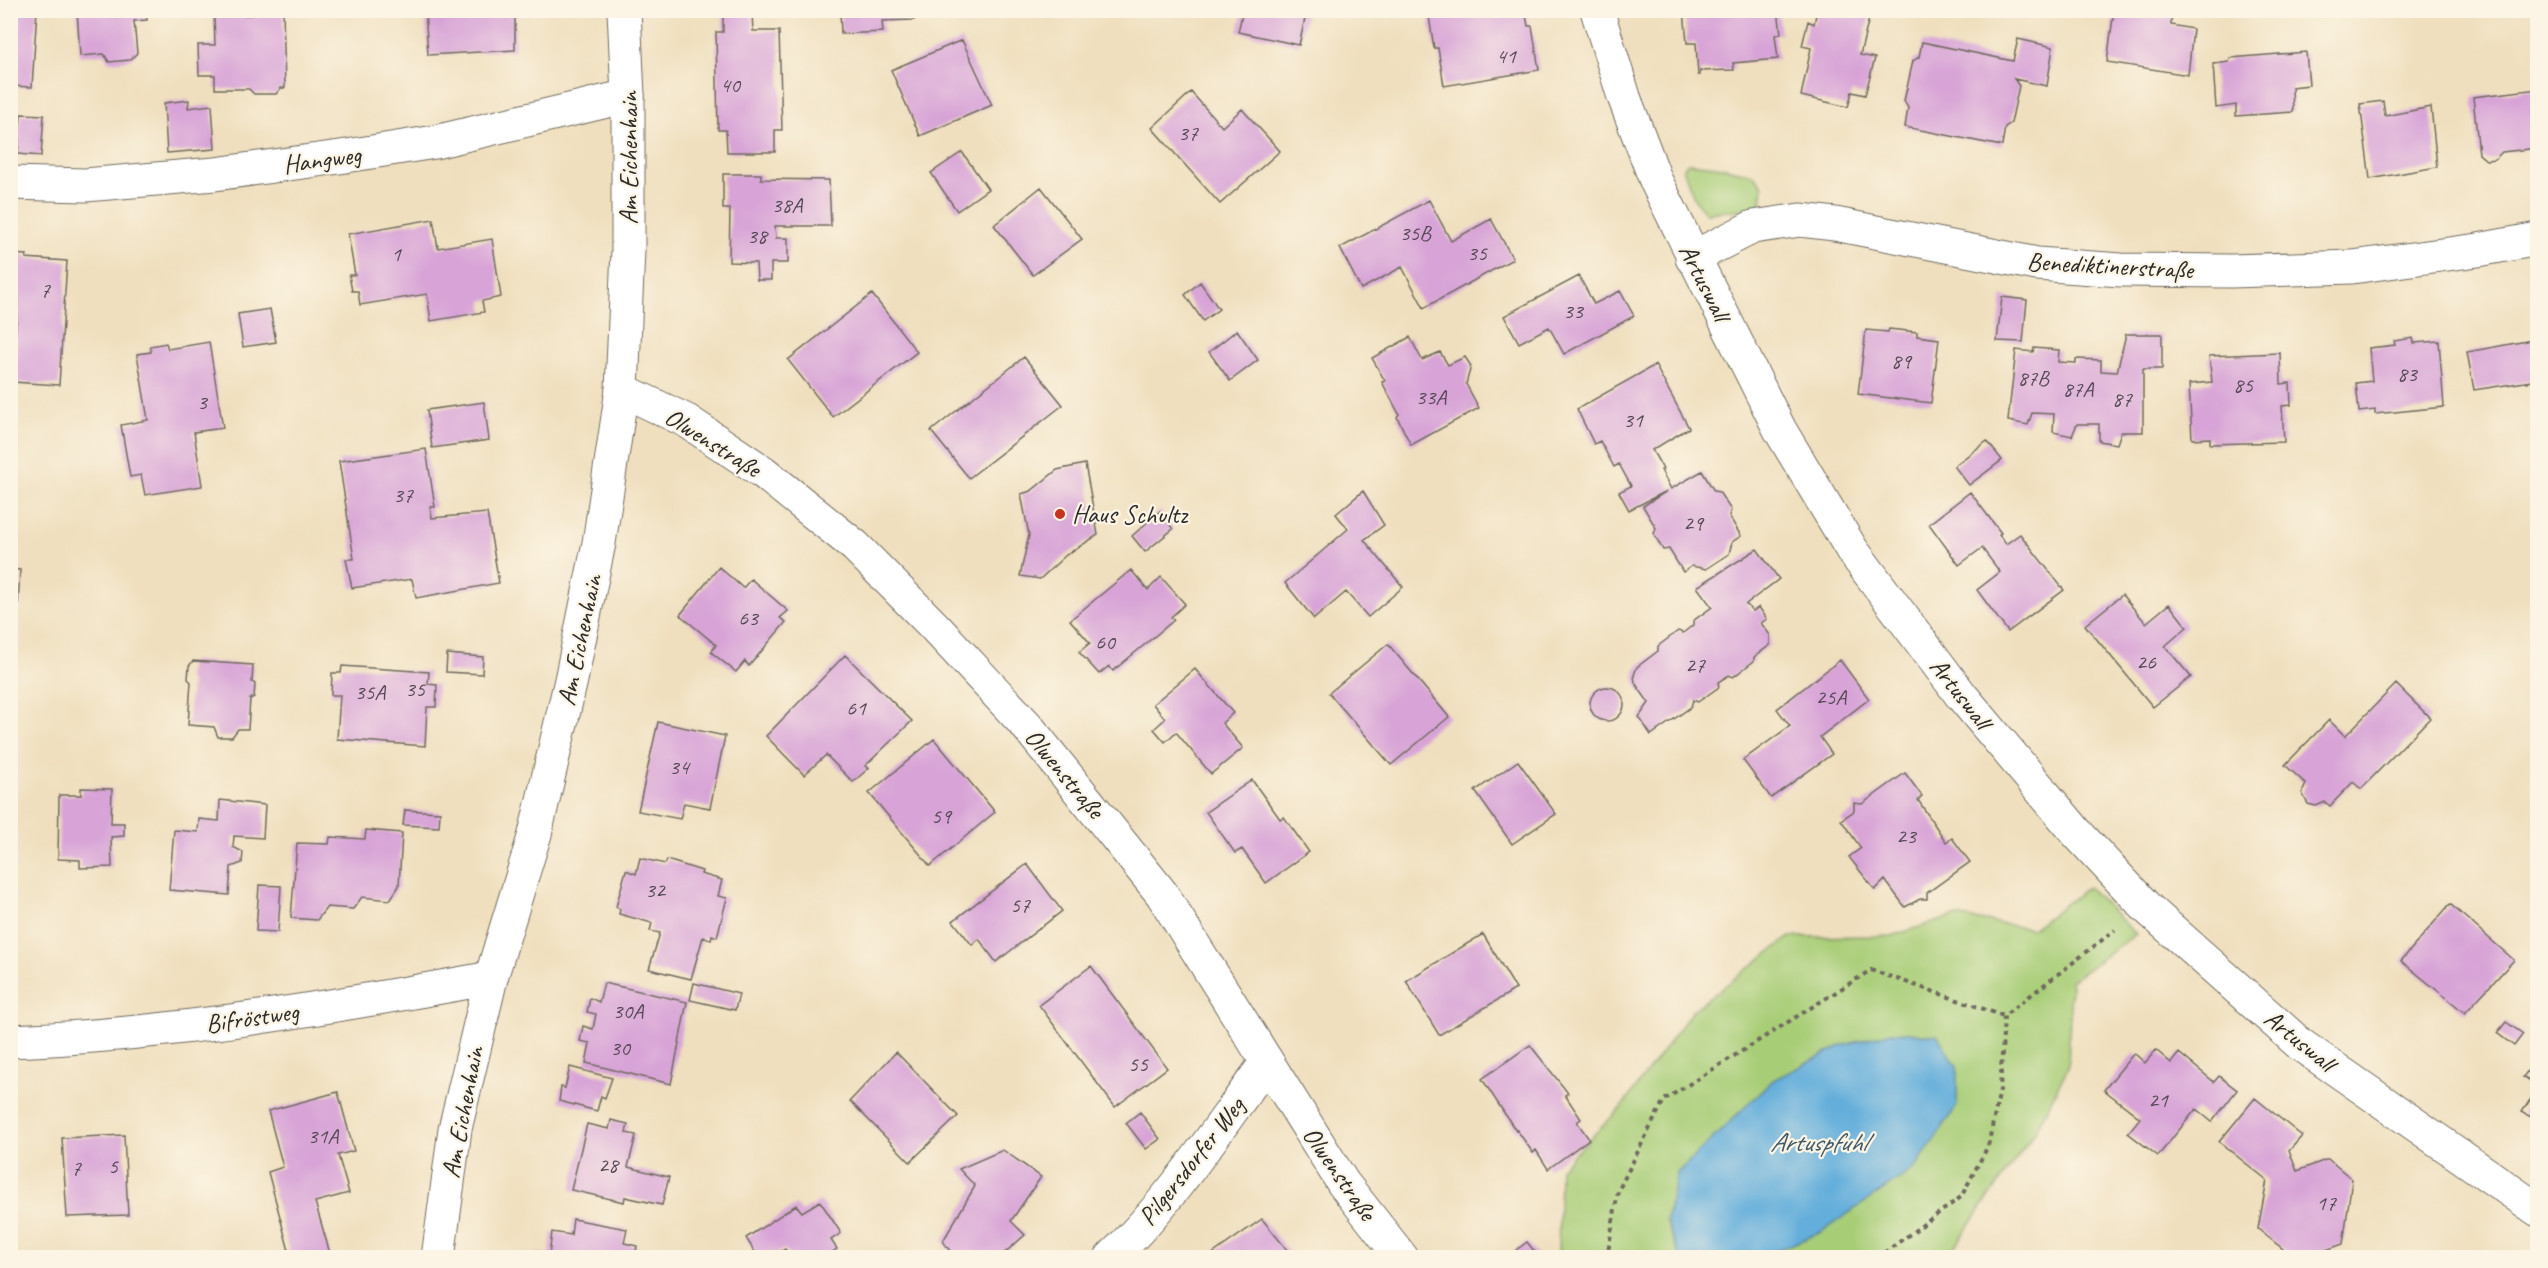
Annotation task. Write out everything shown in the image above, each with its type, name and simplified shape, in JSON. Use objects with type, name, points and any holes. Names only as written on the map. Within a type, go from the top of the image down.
[{"type":"street","name":"Am Eichenhain","points":[[438,1257],[455,1129],[491,978],[535,834],[572,680],[599,543],[622,390],[628,250],[628,96],[624,10]]},
{"type":"street","name":"Artuswall","points":[[1597,10],[1624,97],[1656,181],[1692,258],[1780,430],[1852,550],[1961,695],[2077,833],[2146,907],[2301,1045],[2538,1210]]},
{"type":"street","name":"Hangweg","points":[[10,183],[97,184],[215,174],[340,158],[435,142],[628,96]]},
{"type":"street","name":"Benediktinerstraße","points":[[1692,258],[1753,227],[1800,220],[1835,224],[2037,264],[2121,270],[2231,271],[2352,267],[2478,250],[2538,239]]},
{"type":"street","name":"Olwenstraße","points":[[622,390],[687,421],[763,472],[855,546],[1027,726],[1162,894],[1343,1183],[1402,1257]]},
{"type":"street","name":"Bifröstweg","points":[[10,1041],[145,1032],[310,1009],[491,978]]},
{"type":"street","name":"Pilgersdorfer Weg","points":[[1112,1257],[1130,1240],[1198,1156],[1267,1062]]},
{"type":"path","points":[[1877,1257],[1961,1197],[1988,1146],[2000,1090],[2004,1016],[2121,926]]},
{"type":"path","points":[[1607,1257],[1618,1191],[1664,1100],[1871,970],[2004,1016]]},
{"type":"green space","points":[[1688,163],[1753,174],[1763,186],[1761,204],[1738,210],[1706,213],[1695,200],[1683,169]]},
{"type":"green space","points":[[2088,887],[2136,934],[2071,981],[2068,1067],[2035,1132],[1947,1257],[1761,1257],[1821,1232],[1666,1221],[1680,1257],[1558,1258],[1560,1168],[1621,1108],[1693,1010],[1790,937],[1891,936],[1955,916],[2032,929]]},
{"type":"water","name":"Artuspfuhl","points":[[1892,1032],[1937,1035],[1957,1066],[1957,1106],[1915,1168],[1821,1232],[1761,1257],[1680,1257],[1666,1221],[1677,1173],[1773,1080],[1841,1046]]},
{"type":"building","points":[[10,10],[37,10],[32,87],[10,86]]},
{"type":"building","points":[[77,10],[146,10],[147,20],[134,21],[137,53],[130,60],[109,62],[104,54],[80,56]]},
{"type":"building","points":[[252,10],[283,10],[285,88],[281,88],[276,94],[254,94],[249,89],[215,89],[215,75],[199,75],[198,45],[215,45],[214,15],[252,15]]},
{"type":"building","points":[[425,10],[515,10],[515,50],[428,55]]},
{"type":"building","points":[[840,10],[914,10],[914,20],[882,21],[883,32],[841,34]]},
{"type":"building","points":[[1243,10],[1307,10],[1299,45],[1238,32]]},
{"type":"building","points":[[1428,10],[1525,10],[1528,26],[1532,26],[1539,70],[1444,86],[1438,48],[1434,48]]},
{"type":"building","points":[[1684,10],[1778,10],[1781,34],[1775,35],[1778,59],[1733,63],[1734,70],[1700,71],[1698,75],[1696,43],[1687,43]]},
{"type":"building","points":[[1817,10],[1871,10],[1860,55],[1875,58],[1865,95],[1852,92],[1848,107],[1801,96],[1811,48],[1802,46],[1808,21],[1814,24]]},
{"type":"building","points":[[2004,10],[2031,10],[2030,17]]},
{"type":"building","points":[[2114,10],[2172,10],[2171,25],[2193,29],[2188,75],[2107,62]]},
{"type":"building","points":[[723,13],[752,13],[753,31],[779,31],[782,130],[775,130],[775,152],[727,152],[726,130],[718,130],[716,32],[723,32]]},
{"type":"building","points":[[2018,39],[2053,47],[2047,86],[2014,79],[2019,86],[2011,123],[2005,127],[2002,146],[1905,127],[1908,108],[1904,101],[1913,61],[1919,57],[1922,42],[2013,61]]},
{"type":"building","points":[[962,40],[992,105],[920,136],[891,70]]},
{"type":"building","points":[[2306,52],[2309,85],[2292,87],[2293,112],[2236,116],[2236,105],[2216,108],[2213,64],[2229,62],[2230,58]]},
{"type":"building","points":[[2538,89],[2538,148],[2502,152],[2495,159],[2486,160],[2479,154],[2473,97]]},
{"type":"building","points":[[1191,92],[1222,127],[1242,109],[1280,151],[1220,204],[1152,128]]},
{"type":"building","points":[[189,100],[188,108],[212,105],[215,149],[167,153],[164,103]]},
{"type":"building","points":[[2383,101],[2385,116],[2431,107],[2437,167],[2370,179],[2360,104]]},
{"type":"building","points":[[21,114],[44,115],[41,156],[18,154]]},
{"type":"building","points":[[962,152],[988,189],[957,211],[931,173]]},
{"type":"building","points":[[723,174],[761,174],[761,179],[829,180],[831,226],[775,226],[776,238],[788,238],[788,263],[771,263],[771,280],[757,280],[756,263],[729,262],[730,209],[723,209]]},
{"type":"building","points":[[1041,187],[1082,239],[1033,275],[994,225]]},
{"type":"building","points":[[1429,200],[1451,241],[1491,219],[1513,259],[1424,308],[1402,267],[1361,289],[1340,248]]},
{"type":"building","points":[[433,219],[438,248],[492,239],[501,297],[482,301],[484,312],[431,321],[427,294],[360,305],[358,291],[352,291],[349,275],[355,275],[348,234]]},
{"type":"building","points":[[10,254],[27,255],[26,258],[67,261],[59,385],[12,382],[18,300],[10,299]]},
{"type":"building","points":[[1579,276],[1594,304],[1620,291],[1634,316],[1564,354],[1549,327],[1519,343],[1504,316]]},
{"type":"building","points":[[1200,282],[1219,309],[1203,321],[1185,295]]},
{"type":"building","points":[[872,294],[917,352],[833,417],[788,360]]},
{"type":"building","points":[[2002,297],[2027,300],[2023,342],[1997,341]]},
{"type":"building","points":[[270,309],[276,342],[243,347],[238,314]]},
{"type":"building","points":[[1889,329],[1917,332],[1917,336],[1939,339],[1931,403],[1858,394],[1866,330],[1888,332]]},
{"type":"building","points":[[1237,330],[1258,360],[1230,381],[1209,352]]},
{"type":"building","points":[[2126,334],[2162,334],[2162,369],[2143,369],[2143,432],[2121,432],[2117,444],[2099,441],[2099,424],[2077,424],[2072,436],[2053,432],[2054,414],[2032,413],[2028,425],[2008,421],[2016,350],[2033,352],[2034,348],[2059,350],[2058,362],[2076,363],[2076,359],[2101,360],[2101,371],[2117,372]]},
{"type":"building","points":[[1410,337],[1422,360],[1440,352],[1448,365],[1465,357],[1471,366],[1466,384],[1479,408],[1411,445],[1397,417],[1399,414],[1382,382],[1385,381],[1372,358]]},
{"type":"building","points":[[2413,338],[2414,343],[2439,341],[2444,407],[2375,414],[2375,410],[2359,412],[2356,383],[2372,381],[2369,348],[2395,345],[2394,341]]},
{"type":"building","points":[[2538,339],[2538,380],[2474,390],[2467,352]]},
{"type":"building","points":[[209,342],[223,428],[194,432],[202,486],[145,495],[141,475],[130,477],[121,425],[148,420],[137,354],[151,352],[150,346],[166,343],[168,349]]},
{"type":"building","points":[[2280,353],[2281,384],[2290,383],[2291,405],[2282,406],[2284,442],[2210,444],[2210,438],[2192,439],[2189,384],[2212,382],[2209,356]]},
{"type":"building","points":[[1024,357],[1063,405],[969,478],[931,431]]},
{"type":"building","points":[[1655,365],[1689,428],[1652,450],[1663,469],[1661,470],[1671,489],[1702,471],[1714,491],[1719,492],[1731,510],[1729,516],[1741,536],[1732,542],[1729,554],[1706,569],[1692,566],[1683,572],[1669,549],[1663,550],[1654,534],[1656,528],[1643,506],[1667,491],[1629,510],[1619,492],[1631,486],[1619,464],[1614,467],[1600,441],[1594,444],[1577,409]]},
{"type":"building","points":[[484,402],[489,440],[432,448],[427,410]]},
{"type":"building","points":[[1987,441],[2002,460],[1969,485],[1954,466]]},
{"type":"building","points":[[426,449],[435,507],[430,507],[432,518],[487,513],[499,583],[416,598],[412,579],[352,588],[346,559],[354,559],[339,461]]},
{"type":"building","name":"Haus Schultz","points":[[1085,464],[1098,535],[1066,555],[1040,579],[1020,576],[1029,535],[1021,494],[1031,491],[1057,470]]},
{"type":"building","points":[[1363,491],[1384,525],[1364,540],[1403,587],[1368,617],[1346,592],[1314,619],[1285,583],[1348,529],[1336,514]]},
{"type":"building","points":[[1970,492],[2001,533],[1999,535],[2006,544],[2020,534],[2064,590],[2008,632],[1977,590],[2000,572],[1982,548],[1959,565],[1929,524]]},
{"type":"building","points":[[1160,511],[1173,529],[1145,552],[1132,536]]},
{"type":"building","points":[[1757,549],[1779,579],[1746,604],[1753,611],[1759,607],[1767,619],[1761,623],[1770,635],[1770,645],[1733,677],[1729,675],[1718,682],[1719,687],[1698,702],[1693,700],[1691,707],[1651,735],[1639,717],[1649,703],[1635,683],[1634,675],[1637,667],[1658,651],[1658,646],[1678,631],[1683,633],[1693,625],[1693,621],[1712,607],[1697,587]]},
{"type":"building","points":[[719,567],[743,588],[751,579],[788,611],[780,618],[786,622],[749,666],[745,661],[736,672],[711,652],[716,645],[680,615]]},
{"type":"building","points":[[10,569],[20,570],[18,607],[10,606]]},
{"type":"building","points":[[1131,570],[1148,590],[1161,577],[1185,604],[1171,617],[1174,620],[1113,671],[1109,666],[1099,674],[1079,652],[1090,643],[1070,620]]},
{"type":"building","points":[[2122,595],[2146,623],[2169,604],[2187,627],[2165,646],[2191,677],[2153,707],[2085,625]]},
{"type":"building","points":[[1388,644],[1449,717],[1391,765],[1329,693]]},
{"type":"building","points":[[447,654],[483,657],[482,674],[446,672]]},
{"type":"building","points":[[845,655],[912,721],[865,766],[869,768],[853,782],[826,755],[804,775],[766,736]]},
{"type":"building","points":[[1840,660],[1869,699],[1820,737],[1832,754],[1771,798],[1743,760],[1790,726],[1777,709]]},
{"type":"building","points":[[193,661],[253,665],[254,697],[250,699],[248,729],[238,729],[232,737],[218,737],[214,727],[188,725],[191,682],[188,679],[189,666]]},
{"type":"building","points":[[342,666],[429,672],[428,684],[437,685],[436,707],[427,707],[425,746],[337,739],[340,695],[331,695],[332,673],[341,673]]},
{"type":"building","points":[[1195,669],[1233,713],[1222,723],[1243,748],[1211,774],[1176,732],[1165,742],[1154,729],[1165,719],[1153,704]]},
{"type":"building","points":[[2396,684],[2430,718],[2361,789],[2353,782],[2330,806],[2325,802],[2316,806],[2308,804],[2302,793],[2306,784],[2285,765],[2329,720],[2345,736]]},
{"type":"building","points":[[1607,687],[1619,692],[1624,704],[1619,716],[1607,721],[1595,716],[1590,704],[1595,692]]},
{"type":"building","points":[[658,722],[725,736],[710,808],[684,803],[680,819],[638,811]]},
{"type":"building","points":[[934,739],[995,812],[930,866],[869,793]]},
{"type":"building","points":[[1518,761],[1556,814],[1512,844],[1475,791]]},
{"type":"building","points":[[1905,773],[1922,796],[1918,800],[1946,842],[1952,838],[1970,862],[1927,893],[1927,899],[1920,899],[1905,907],[1885,880],[1875,890],[1849,857],[1861,848],[1841,820],[1854,811],[1854,803],[1862,804]]},
{"type":"building","points":[[1252,780],[1280,819],[1284,817],[1309,852],[1266,883],[1242,849],[1235,853],[1206,812]]},
{"type":"building","points":[[81,788],[112,789],[111,823],[124,823],[124,836],[111,837],[112,867],[80,868],[80,860],[58,859],[59,795],[81,795]]},
{"type":"building","points":[[220,800],[265,805],[263,838],[234,836],[233,847],[243,852],[242,863],[231,867],[229,895],[169,890],[174,830],[198,832],[199,819],[219,821]]},
{"type":"building","points":[[405,810],[440,812],[439,827],[403,825]]},
{"type":"building","points":[[10,829],[14,829],[12,862],[10,862]]},
{"type":"building","points":[[366,830],[402,833],[399,886],[390,900],[362,897],[353,909],[327,907],[317,920],[291,918],[297,843],[329,844],[330,837],[365,839]]},
{"type":"building","points":[[640,858],[665,864],[667,860],[722,880],[718,896],[727,898],[717,937],[712,935],[711,940],[703,937],[691,979],[649,969],[660,933],[650,931],[652,923],[619,914],[620,909],[616,907],[626,870],[636,874]]},
{"type":"building","points":[[1027,864],[1062,911],[996,962],[979,939],[972,945],[953,921]]},
{"type":"building","points":[[259,885],[281,886],[278,932],[256,931]]},
{"type":"building","points":[[2450,904],[2514,960],[2465,1013],[2401,961]]},
{"type":"building","points":[[1483,934],[1516,989],[1439,1035],[1406,981]]},
{"type":"building","points":[[1091,966],[1167,1068],[1115,1107],[1039,1005]]},
{"type":"building","points":[[604,983],[687,1002],[671,1084],[586,1063],[590,1043],[580,1041],[583,1026],[593,1029],[596,1014],[587,1012],[590,998],[599,1002]]},
{"type":"building","points":[[694,983],[739,994],[735,1010],[690,1000]]},
{"type":"building","points":[[2506,1022],[2523,1034],[2514,1046],[2497,1033]]},
{"type":"building","points":[[1530,1045],[1568,1093],[1565,1095],[1581,1119],[1577,1122],[1589,1139],[1548,1169],[1536,1150],[1533,1153],[1516,1131],[1482,1079]]},
{"type":"building","points":[[2156,1050],[2171,1063],[2179,1053],[2214,1082],[2219,1076],[2237,1090],[2212,1122],[2196,1109],[2158,1156],[2128,1133],[2140,1118],[2104,1090],[2134,1053],[2145,1063]]},
{"type":"building","points":[[896,1052],[958,1116],[910,1162],[850,1101]]},
{"type":"building","points":[[2538,1057],[2538,1087],[2523,1077]]},
{"type":"building","points":[[570,1067],[612,1078],[605,1098],[601,1096],[597,1111],[559,1101],[561,1087],[565,1088]]},
{"type":"building","points":[[2538,1088],[2538,1121],[2522,1112]]},
{"type":"building","points":[[338,1092],[354,1151],[338,1155],[349,1193],[315,1202],[331,1257],[268,1257],[289,1251],[268,1172],[283,1167],[268,1111]]},
{"type":"building","points":[[2255,1098],[2302,1136],[2289,1151],[2297,1171],[2328,1159],[2352,1179],[2343,1244],[2306,1257],[2293,1257],[2258,1229],[2267,1180],[2219,1142]]},
{"type":"building","points":[[1140,1112],[1160,1139],[1146,1149],[1126,1123]]},
{"type":"building","points":[[611,1120],[628,1124],[626,1133],[636,1135],[628,1167],[669,1177],[662,1205],[625,1197],[624,1202],[571,1190],[587,1124],[609,1129]]},
{"type":"building","points":[[124,1135],[128,1215],[67,1217],[62,1138]]},
{"type":"building","points":[[1003,1150],[1041,1177],[1011,1221],[1025,1235],[1000,1257],[946,1257],[950,1251],[943,1241],[975,1186],[959,1169]]},
{"type":"building","points":[[820,1201],[841,1233],[831,1240],[837,1249],[831,1253],[834,1257],[791,1257],[785,1249],[772,1257],[758,1257],[746,1238],[796,1205],[802,1212]]},
{"type":"building","points":[[573,1219],[627,1229],[624,1243],[637,1246],[635,1257],[536,1257],[536,1253],[549,1255],[552,1232],[571,1235]]},
{"type":"building","points":[[1262,1219],[1293,1257],[1208,1257]]},
{"type":"building","points":[[1527,1242],[1539,1257],[1507,1257]]},
{"type":"place","name":"Haus Schultz","points":[[1060,514]]}]
